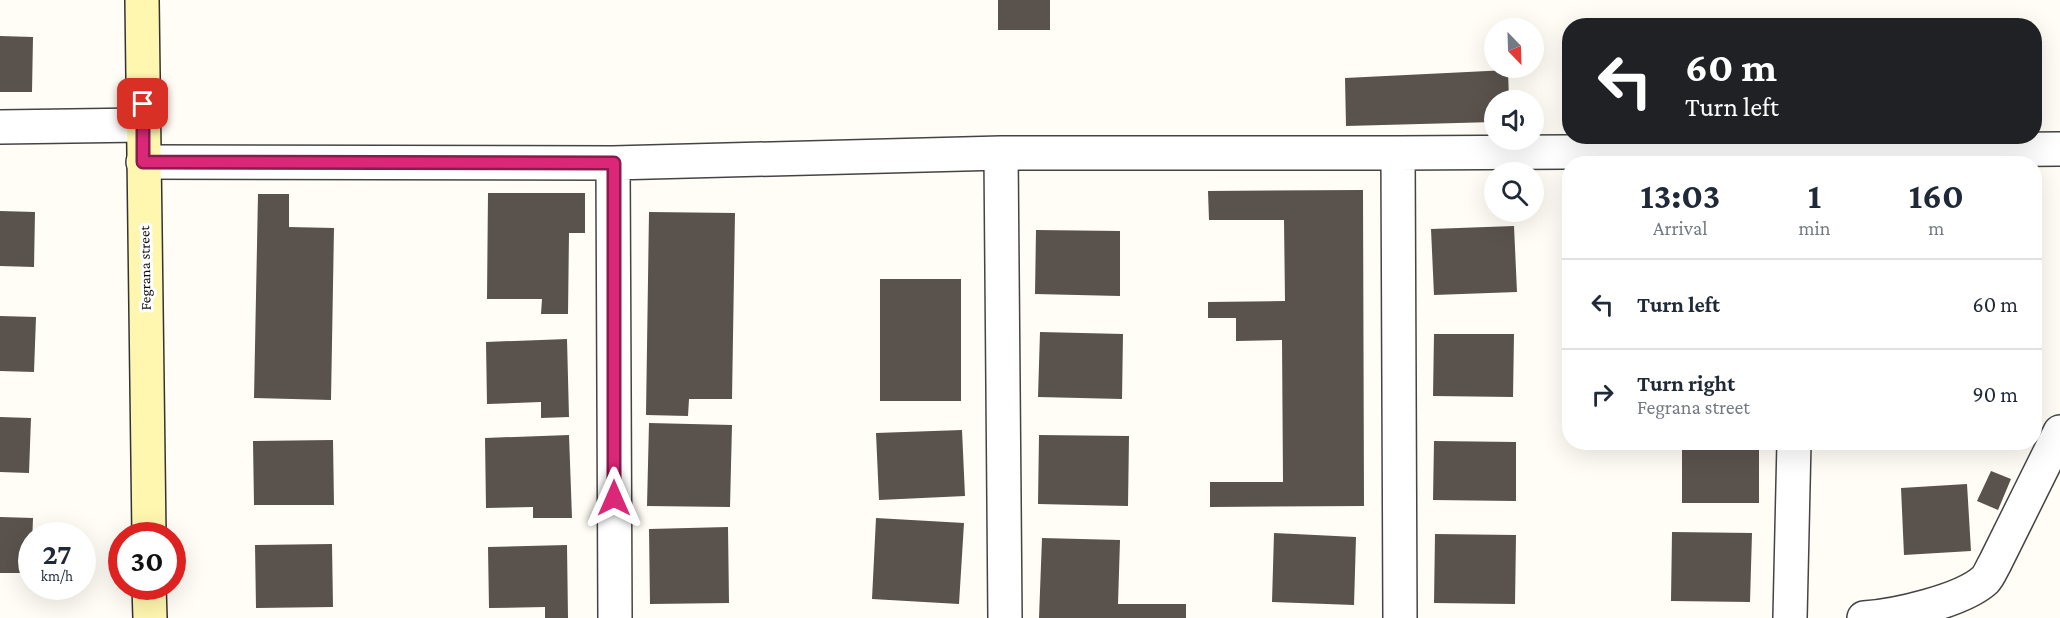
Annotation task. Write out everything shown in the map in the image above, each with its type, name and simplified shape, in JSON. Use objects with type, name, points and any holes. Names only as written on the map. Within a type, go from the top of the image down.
[{"type":"street","name":"Fegrana street","points":[[142,0],[149,522]]},
{"type":"street","points":[[0,127],[143,125]]},
{"type":"street","points":[[1833,156],[2060,149]]},
{"type":"street","points":[[143,162],[614,163],[1001,153],[1700,156]]},
{"type":"street","points":[[1001,153],[1005,618]]},
{"type":"street","points":[[1398,153],[1400,618]]},
{"type":"street","points":[[614,163],[615,618]]},
{"type":"street","points":[[1864,618],[1885,616],[1953,598],[1985,579],[1995,564],[2060,432]]},
{"type":"street","points":[[1790,618],[1794,450]]},
{"type":"street","points":[[149,600],[150,618]]},
{"type":"building","points":[[998,0],[1050,0],[1050,30],[998,30]]},
{"type":"building","points":[[0,36],[33,37],[32,92],[0,92]]},
{"type":"building","points":[[1484,71],[1484,78],[1508,78],[1509,90],[1484,90],[1484,122],[1346,126],[1345,78]]},
{"type":"building","points":[[1363,190],[1364,506],[1210,507],[1210,482],[1283,482],[1282,340],[1236,341],[1236,318],[1208,318],[1208,302],[1285,301],[1284,220],[1209,220],[1208,191]]},
{"type":"building","points":[[488,193],[585,193],[585,233],[569,233],[568,314],[541,314],[542,299],[487,299]]},
{"type":"building","points":[[258,194],[289,194],[289,227],[334,228],[331,400],[254,398]]},
{"type":"building","points":[[0,211],[35,212],[34,267],[0,266]]},
{"type":"building","points":[[649,212],[735,213],[732,399],[689,399],[688,416],[646,415]]},
{"type":"building","points":[[1514,226],[1517,292],[1434,295],[1431,229]]},
{"type":"building","points":[[1036,230],[1120,231],[1120,296],[1035,294]]},
{"type":"building","points":[[880,279],[961,279],[961,401],[880,401]]},
{"type":"building","points":[[0,316],[36,317],[34,372],[0,371]]},
{"type":"building","points":[[1040,332],[1123,334],[1122,399],[1038,397]]},
{"type":"building","points":[[1434,334],[1514,334],[1513,397],[1433,396]]},
{"type":"building","points":[[567,339],[569,417],[541,418],[541,402],[487,404],[486,342]]},
{"type":"building","points":[[0,417],[31,418],[29,473],[0,472]]},
{"type":"building","points":[[649,423],[732,425],[730,507],[647,506]]},
{"type":"building","points":[[962,430],[965,496],[879,500],[876,433]]},
{"type":"building","points":[[569,435],[572,518],[533,518],[533,507],[486,508],[485,438]]},
{"type":"building","points":[[1039,435],[1129,436],[1128,506],[1038,504]]},
{"type":"building","points":[[333,440],[334,505],[254,505],[253,441]]},
{"type":"building","points":[[1434,441],[1516,442],[1516,501],[1433,500]]},
{"type":"building","points":[[1682,450],[1759,450],[1759,503],[1682,503]]},
{"type":"building","points":[[1991,471],[2011,479],[1998,510],[1977,501]]},
{"type":"building","points":[[1967,484],[1971,551],[1904,555],[1901,488]]},
{"type":"building","points":[[0,517],[33,518],[33,522],[18,522],[18,573],[0,573]]},
{"type":"building","points":[[876,518],[964,523],[959,604],[872,599]]},
{"type":"building","points":[[728,527],[729,603],[650,604],[649,529]]},
{"type":"building","points":[[1672,532],[1752,533],[1750,602],[1671,601]]},
{"type":"building","points":[[1274,533],[1356,537],[1354,605],[1272,602]]},
{"type":"building","points":[[1435,534],[1516,535],[1515,604],[1434,603]]},
{"type":"building","points":[[1042,538],[1120,540],[1118,604],[1186,604],[1186,618],[1039,618]]},
{"type":"building","points":[[332,544],[333,607],[256,608],[255,545]]},
{"type":"building","points":[[567,545],[568,618],[545,618],[545,607],[489,608],[488,547]]},
{"type":"route","points":[[143,104],[143,162],[614,163],[614,498]]}]
